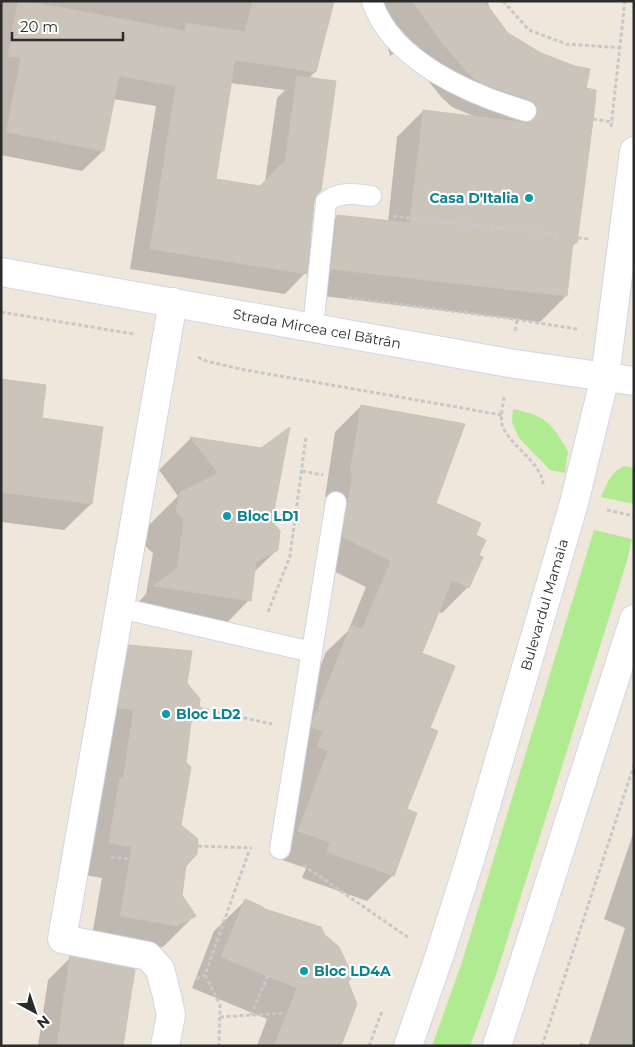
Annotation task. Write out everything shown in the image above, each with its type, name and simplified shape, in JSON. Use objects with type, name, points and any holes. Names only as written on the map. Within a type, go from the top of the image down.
[{"type":"main road","name":"Bulevardul Mamaia","points":[[408,1046],[470,860],[570,520],[605,377],[634,151]]},
{"type":"main road","name":"Strada Mircea cel Bătrân","points":[[1,272],[509,363],[634,381]]},
{"type":"main road","points":[[165,1046],[171,1016],[160,969],[148,956],[62,939],[173,302]]},
{"type":"main road","points":[[498,1046],[634,619]]},
{"type":"lane","points":[[372,1],[376,15],[393,38],[430,70],[460,87],[493,102],[526,111]]},
{"type":"lane","points":[[313,327],[326,202],[334,196],[344,193],[371,196]]},
{"type":"lane","points":[[280,849],[336,502]]},
{"type":"lane","points":[[120,608],[312,652]]},
{"type":"path","points":[[503,1],[529,30],[577,46],[624,48]]},
{"type":"path","points":[[594,119],[616,122]]},
{"type":"path","points":[[371,196],[369,213],[561,235]]},
{"type":"path","points":[[1,312],[138,335]]},
{"type":"path","points":[[507,318],[517,320],[515,327]]},
{"type":"path","points":[[206,361],[240,369],[502,415]]},
{"type":"path","points":[[503,408],[502,424],[514,443],[535,466],[542,478],[543,487]]},
{"type":"path","points":[[266,617],[290,556],[306,437]]},
{"type":"path","points":[[199,708],[299,730]]},
{"type":"path","points":[[542,1046],[634,765]]},
{"type":"path","points":[[198,846],[280,849],[410,939],[412,929]]},
{"type":"path","points":[[167,996],[205,974],[250,848]]},
{"type":"path","points":[[205,974],[220,1005],[219,1046]]},
{"type":"path","points":[[251,1015],[268,975]]},
{"type":"path","points":[[369,1046],[382,1010]]},
{"type":"path","points":[[220,1017],[286,1013]]},
{"type":"green space","points":[[513,409],[541,418],[552,427],[568,451],[565,473],[550,470],[519,438],[512,422]]},
{"type":"green space","points":[[626,466],[634,468],[634,504],[601,497],[613,474]]},
{"type":"green space","points":[[594,530],[632,539],[627,561],[496,975],[470,1046],[432,1046],[462,962]]},
{"type":"building","points":[[18,1],[185,31],[186,23],[245,32],[253,1],[334,1],[316,72],[235,60],[216,179],[260,186],[285,163],[297,76],[336,81],[321,191],[316,195],[314,201],[307,274],[150,249],[176,86],[119,76],[104,151],[6,132],[21,58],[8,56]]},
{"type":"building","points":[[412,1],[484,1],[508,33],[541,53],[575,66],[590,69],[586,88],[596,90],[595,104],[577,243],[573,242],[567,296],[331,269],[337,215],[410,223],[423,110],[528,123],[537,114],[538,109],[535,103],[530,100],[486,85],[467,72],[444,45]]},
{"type":"building","points":[[1,379],[46,385],[42,418],[103,427],[92,504],[1,492]]},
{"type":"building","points":[[361,405],[465,424],[436,503],[481,523],[476,535],[486,540],[479,555],[483,557],[469,588],[452,580],[422,653],[455,666],[430,728],[438,731],[407,809],[417,813],[394,876],[327,852],[330,842],[298,831],[328,751],[317,746],[323,732],[312,727],[312,723],[351,625],[362,629],[391,561],[342,537],[353,472],[350,472]]},
{"type":"building","name":"Bloc LD1","points":[[290,427],[272,521],[280,531],[278,550],[256,562],[251,601],[153,586],[177,568],[184,520],[176,512],[180,492],[218,473],[190,437],[261,448]]},
{"type":"building","points":[[129,645],[192,651],[187,683],[200,699],[198,717],[191,722],[186,762],[191,767],[181,825],[198,839],[197,854],[186,866],[182,895],[196,916],[177,926],[120,916],[132,847],[109,843],[120,777],[123,778],[134,710],[118,708]]},
{"type":"building","name":"Bloc LD4A","points":[[245,899],[265,909],[321,927],[325,935],[339,947],[353,977],[348,982],[357,1004],[341,1046],[274,1046],[297,988],[221,957]]},
{"type":"building","points":[[70,956],[135,969],[123,1046],[57,1046]]},
{"type":"place","name":"Casa D'Italia","points":[[529,198]]},
{"type":"place","name":"Bloc LD1","points":[[227,516]]},
{"type":"place","name":"Bloc LD2","points":[[166,714]]},
{"type":"place","name":"Bloc LD4A","points":[[304,971]]}]
